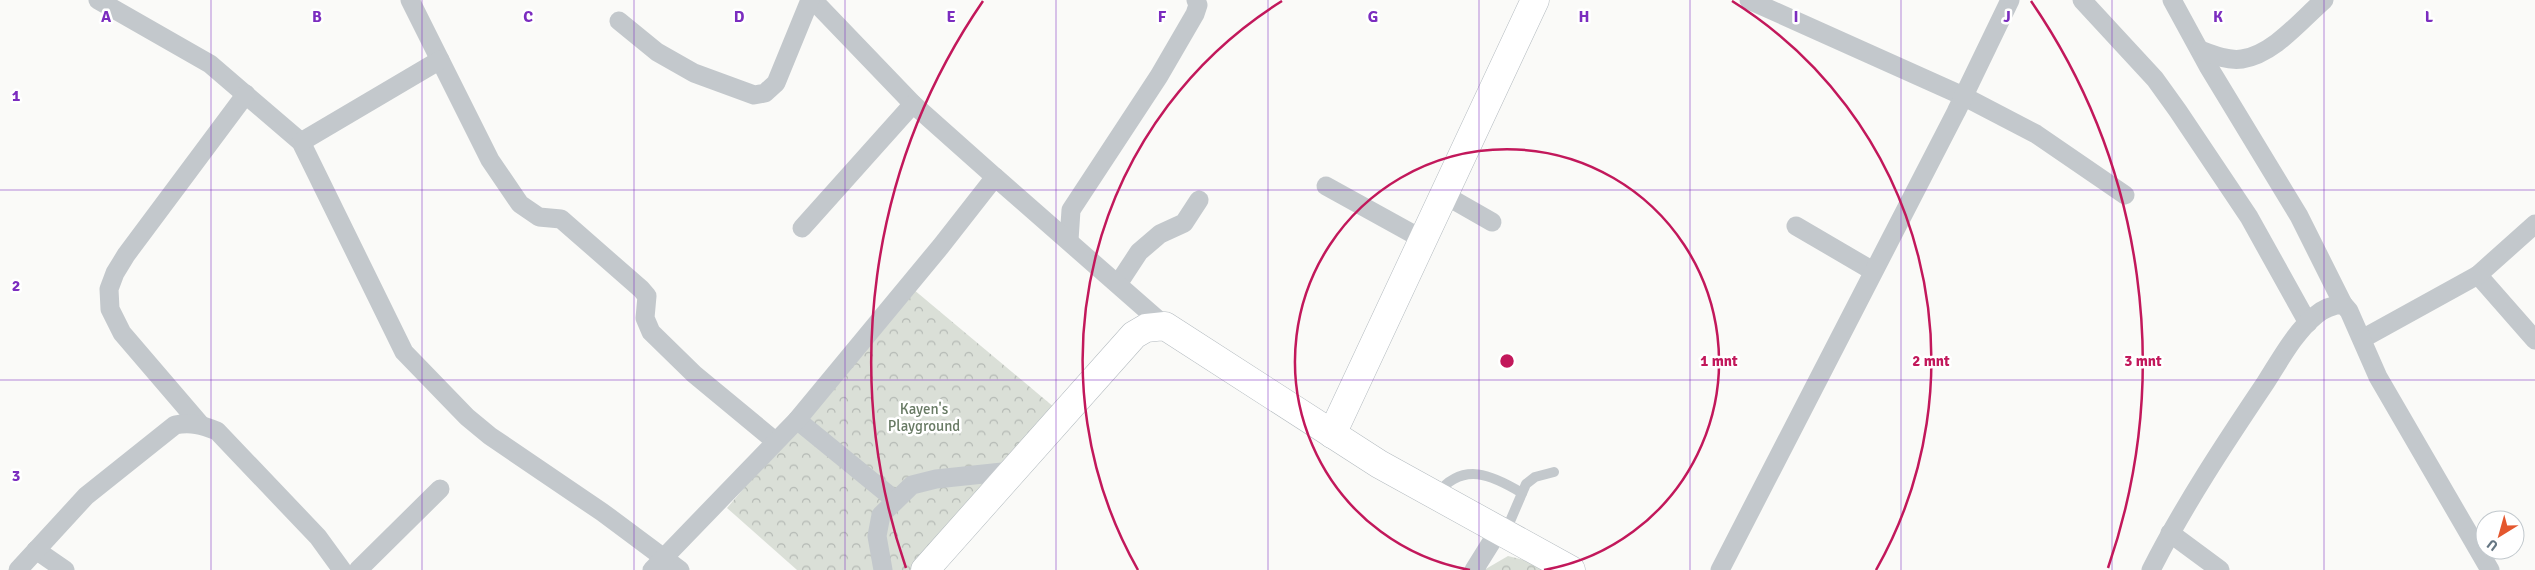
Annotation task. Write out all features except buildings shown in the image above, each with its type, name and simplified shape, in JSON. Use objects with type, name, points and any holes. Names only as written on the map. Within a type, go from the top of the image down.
[{"type":"street","points":[[98,0],[210,64],[301,142],[404,352],[467,417],[490,436],[658,564],[680,570]]},
{"type":"street","points":[[410,0],[490,160],[520,204],[539,217],[561,219],[641,289],[647,296],[645,318],[651,332],[694,374],[775,441]]},
{"type":"street","points":[[618,21],[656,52],[694,74],[754,95],[765,93],[776,83],[811,0],[913,104],[1165,326],[1379,464],[1571,570]]},
{"type":"street","points":[[1069,240],[1070,210],[1159,76],[1195,14],[1198,5],[1196,0]]},
{"type":"street","points":[[1332,434],[1535,0]]},
{"type":"street","points":[[1749,0],[1963,96],[2036,134],[2125,195]]},
{"type":"street","points":[[1720,570],[1963,96],[2010,0]]},
{"type":"street","points":[[2082,0],[2154,79],[2178,111],[2250,217],[2312,319]]},
{"type":"street","points":[[2172,0],[2299,216],[2338,305],[2362,339],[2378,376],[2490,570]]},
{"type":"street","points":[[2200,50],[2236,59],[2257,54],[2269,48],[2324,0]]},
{"type":"street","points":[[301,142],[440,60]]},
{"type":"street","points":[[200,424],[122,333],[110,308],[109,289],[115,273],[142,232],[246,94]]},
{"type":"street","points":[[802,228],[913,104]]},
{"type":"street","points":[[658,564],[797,420],[941,246],[995,177]]},
{"type":"street","points":[[1326,186],[1422,239]]},
{"type":"street","points":[[1443,194],[1492,222]]},
{"type":"street","points":[[1118,284],[1139,252],[1160,234],[1184,223],[1200,200]]},
{"type":"street","points":[[2362,339],[2478,275],[2535,224]]},
{"type":"street","points":[[1796,226],[1872,271]]},
{"type":"street","points":[[2478,275],[2535,340]]},
{"type":"street","points":[[2151,570],[2170,533],[2240,419],[2312,319],[2338,305]]},
{"type":"street","points":[[925,570],[1134,335],[1146,328],[1165,326]]},
{"type":"street","points":[[797,420],[895,500]]},
{"type":"street","points":[[18,570],[86,496],[175,425],[186,423],[200,424],[217,431],[318,537],[342,570]]},
{"type":"street","points":[[883,570],[877,536],[881,515],[912,485],[936,479],[1012,471]]},
{"type":"street","points":[[358,570],[440,489]]},
{"type":"street","points":[[1474,570],[1502,532]]},
{"type":"street","points":[[2170,533],[2220,570]]},
{"type":"street","points":[[36,550],[65,570]]},
{"type":"lane","points":[[1502,532],[1526,484],[1535,478],[1554,472]]},
{"type":"lane","points":[[1436,495],[1447,482],[1468,475],[1484,473],[1500,479],[1522,493]]},
{"type":"green space","name":"Kayen's Playground","points":[[913,289],[1055,408],[910,570],[797,570],[727,508]]},
{"type":"green space","points":[[1508,556],[1524,560],[1542,570],[1484,570]]}]
